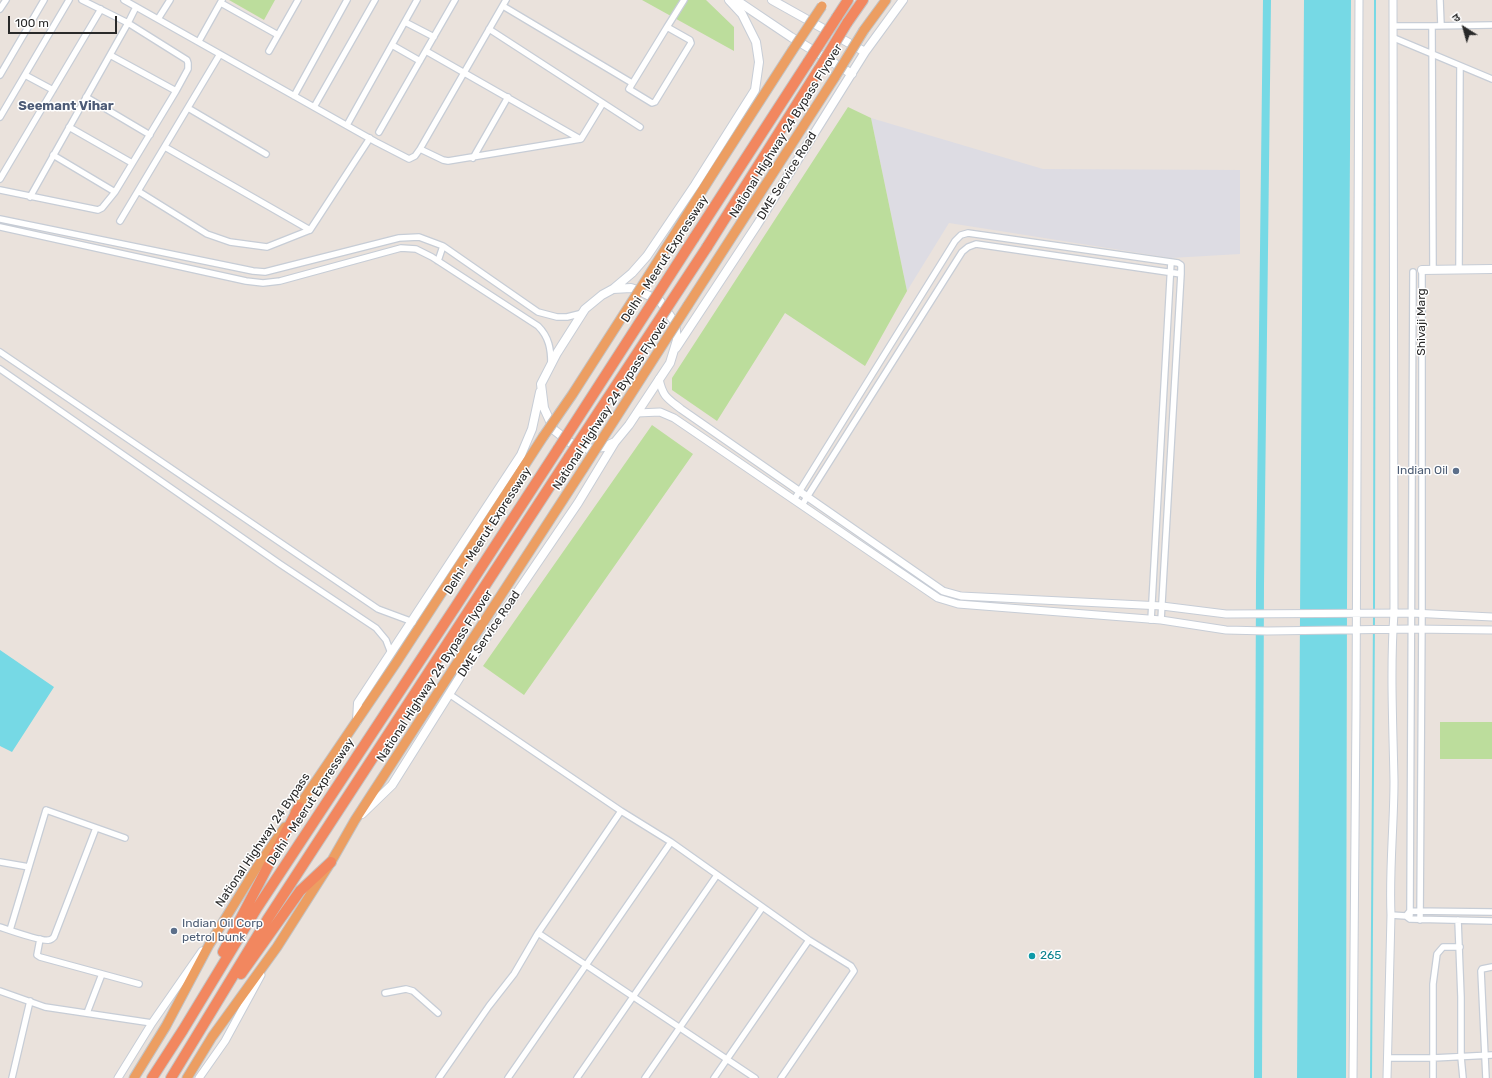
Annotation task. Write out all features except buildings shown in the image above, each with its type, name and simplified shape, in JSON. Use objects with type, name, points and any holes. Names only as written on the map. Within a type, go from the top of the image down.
[{"type":"highway","points":[[357,722],[532,453],[576,389],[756,106],[826,0]]},
{"type":"highway","name":"Delhi - Meerut Expressway","points":[[152,1078],[257,908],[456,606],[848,0]]},
{"type":"highway","points":[[170,1078],[197,1036],[266,920],[707,247],[847,23],[863,0]]},
{"type":"highway","name":"National Highway 24 Bypass Flyover","points":[[355,820],[420,722],[747,215],[860,36],[886,0]]},
{"type":"highway","name":"National Highway 24 Bypass","points":[[134,1078],[166,1026],[209,945],[257,867],[357,722]]},
{"type":"highway","points":[[183,1030],[299,807]]},
{"type":"highway","points":[[187,1078],[212,1037],[276,947],[331,862],[355,820]]},
{"type":"highway","points":[[197,1036],[300,891],[331,862]]},
{"type":"main road","points":[[357,722],[358,703],[413,622],[521,456],[532,429],[541,384],[557,352],[585,309],[632,273],[647,256],[695,185],[754,90],[759,62],[756,42],[742,14],[729,0]]},
{"type":"main road","points":[[736,0],[791,37],[852,74]]},
{"type":"main road","points":[[772,0],[865,52]]},
{"type":"main road","name":"DME Service Road","points":[[355,820],[392,785],[450,694],[578,503],[615,442],[629,425],[670,363],[673,353],[757,224],[865,52],[903,0]]},
{"type":"main road","name":"Shivaji Marg","points":[[1422,270],[1492,269]]},
{"type":"main road","points":[[613,289],[631,288],[660,301],[675,323],[677,340],[673,353]]},
{"type":"main road","points":[[541,384],[544,408],[554,430],[571,443],[588,449],[604,447],[615,442]]},
{"type":"street","points":[[0,10],[6,0]]},
{"type":"street","points":[[0,75],[44,0]]},
{"type":"street","points":[[0,117],[69,0]]},
{"type":"street","points":[[0,190],[98,210],[102,208],[115,192],[176,92],[188,69],[188,63],[186,60],[128,24],[82,0]]},
{"type":"street","points":[[124,0],[406,158],[413,158],[420,149],[506,0]]},
{"type":"street","points":[[158,20],[170,0]]},
{"type":"street","points":[[269,51],[298,0]]},
{"type":"street","points":[[294,96],[347,0]]},
{"type":"street","points":[[314,107],[375,0]]},
{"type":"street","points":[[347,125],[417,0]]},
{"type":"street","points":[[379,132],[455,0]]},
{"type":"street","points":[[667,27],[690,40],[691,43],[653,103],[651,103],[629,90],[632,83],[667,27],[684,0]]},
{"type":"street","points":[[1353,1078],[1359,0]]},
{"type":"street","points":[[1387,1078],[1394,782],[1392,721],[1394,613],[1394,0]]},
{"type":"street","points":[[1440,0],[1441,25]]},
{"type":"street","points":[[199,41],[222,1],[278,35]]},
{"type":"street","points":[[503,6],[632,83]]},
{"type":"street","points":[[30,197],[128,24],[136,7]]},
{"type":"street","points":[[0,179],[101,9]]},
{"type":"street","points":[[405,22],[434,37]]},
{"type":"street","points":[[1394,26],[1492,25]]},
{"type":"street","points":[[1432,26],[1433,270]]},
{"type":"street","points":[[489,29],[640,127]]},
{"type":"street","points":[[1394,38],[1492,79]]},
{"type":"street","points":[[392,45],[420,61]]},
{"type":"street","points":[[426,51],[581,139]]},
{"type":"street","points":[[110,54],[176,92]]},
{"type":"street","points":[[120,221],[220,54]]},
{"type":"street","points":[[1459,269],[1460,66]]},
{"type":"street","points":[[25,75],[53,90]]},
{"type":"street","points":[[86,97],[150,135]]},
{"type":"street","points":[[473,158],[508,98]]},
{"type":"street","points":[[420,149],[446,161],[473,158],[581,139],[603,103]]},
{"type":"street","points":[[188,108],[266,154]]},
{"type":"street","points":[[69,127],[132,163]]},
{"type":"street","points":[[138,191],[207,234],[230,242],[267,247],[310,230],[370,138]]},
{"type":"street","points":[[164,147],[310,230]]},
{"type":"street","points":[[53,155],[115,192]]},
{"type":"street","points":[[0,219],[265,272],[399,238],[419,237],[443,246],[538,312],[557,317],[567,317],[583,313]]},
{"type":"street","points":[[0,227],[238,279],[263,283],[280,281],[401,248],[416,248],[538,326],[544,332],[548,340],[551,349],[551,364]]},
{"type":"street","points":[[794,500],[955,240],[961,235],[968,233],[1180,263],[1181,274],[1161,620]]},
{"type":"street","points":[[802,505],[962,252],[968,247],[976,244],[1181,274]]},
{"type":"street","points":[[438,261],[443,246]]},
{"type":"street","points":[[1151,620],[1171,262]]},
{"type":"street","name":"Shivaji Marg","points":[[1420,920],[1422,270]]},
{"type":"street","name":"Shivaji Marg","points":[[1408,918],[1410,911],[1412,628],[1412,272]]},
{"type":"street","points":[[0,352],[378,610],[413,622]]},
{"type":"street","points":[[0,368],[280,564],[376,628],[386,640],[391,653]]},
{"type":"street","points":[[659,379],[662,391],[668,399],[681,409],[943,591],[961,596],[1162,606],[1226,614],[1412,613],[1492,617]]},
{"type":"street","points":[[637,412],[660,412],[674,418],[938,598],[958,604],[1161,620],[1226,630],[1347,631],[1412,628],[1492,630]]},
{"type":"street","points":[[1412,443],[1422,443]]},
{"type":"street","points":[[450,694],[621,811],[671,842],[809,940],[851,966],[854,971],[781,1078]]},
{"type":"street","points":[[10,930],[46,810],[125,838]]},
{"type":"street","points":[[439,1078],[489,1006],[514,974],[538,933],[621,811]]},
{"type":"street","points":[[0,927],[47,941],[54,937],[96,828]]},
{"type":"street","points":[[508,1078],[671,842]]},
{"type":"street","points":[[0,862],[29,867]]},
{"type":"street","points":[[577,1078],[717,875]]},
{"type":"street","points":[[645,1078],[762,908]]},
{"type":"street","points":[[1410,911],[1492,912]]},
{"type":"street","points":[[1391,915],[1420,920],[1492,921]]},
{"type":"street","points":[[1458,920],[1460,947],[1461,1057],[1463,1078]]},
{"type":"street","points":[[538,933],[755,1078]]},
{"type":"street","points":[[40,939],[37,952],[37,955],[40,957],[140,984]]},
{"type":"street","points":[[714,1078],[809,940]]},
{"type":"street","points":[[118,1078],[152,1023],[204,948],[209,945]]},
{"type":"street","points":[[199,1078],[225,1041],[276,947]]},
{"type":"street","points":[[1432,1078],[1433,984],[1437,954],[1443,947],[1460,947]]},
{"type":"street","points":[[1486,1078],[1481,971],[1482,969],[1492,967]]},
{"type":"street","points":[[88,1013],[102,974]]},
{"type":"street","points":[[385,993],[406,989],[413,991],[438,1013]]},
{"type":"street","points":[[0,990],[45,1007],[152,1023]]},
{"type":"street","points":[[12,1078],[30,1001]]},
{"type":"street","points":[[1388,1058],[1433,1058],[1492,1055]]},
{"type":"shaded area","points":[[871,118],[1043,169],[1240,170],[1240,254],[1171,258],[949,223],[907,291]]},
{"type":"green space","points":[[229,0],[275,0],[264,20]]},
{"type":"green space","points":[[642,0],[706,0],[734,27],[734,51]]},
{"type":"green space","points":[[848,107],[871,118],[907,291],[865,366],[785,313],[717,421],[672,390],[672,378]]},
{"type":"green space","points":[[652,425],[693,454],[524,695],[483,666]]},
{"type":"green space","points":[[1440,722],[1492,722],[1492,759],[1440,759]]},
{"type":"water","points":[[1304,0],[1351,0],[1347,600],[1346,1078],[1297,1078]]},
{"type":"water","points":[[0,650],[54,687],[12,752],[0,746]]},
{"type":"waterway","points":[[1258,1078],[1260,584],[1267,0]]},
{"type":"waterway","points":[[1374,611],[1375,0]]},
{"type":"waterway","points":[[1371,1078],[1374,615]]},
{"type":"place","name":"Indian Oil","points":[[1456,471]]},
{"type":"place","name":"Indian Oil Corp petrol bunk","points":[[174,931]]},
{"type":"place","name":"265","points":[[1032,956]]},
{"type":"district","name":"Seemant Vihar","points":[[66,106]]}]
